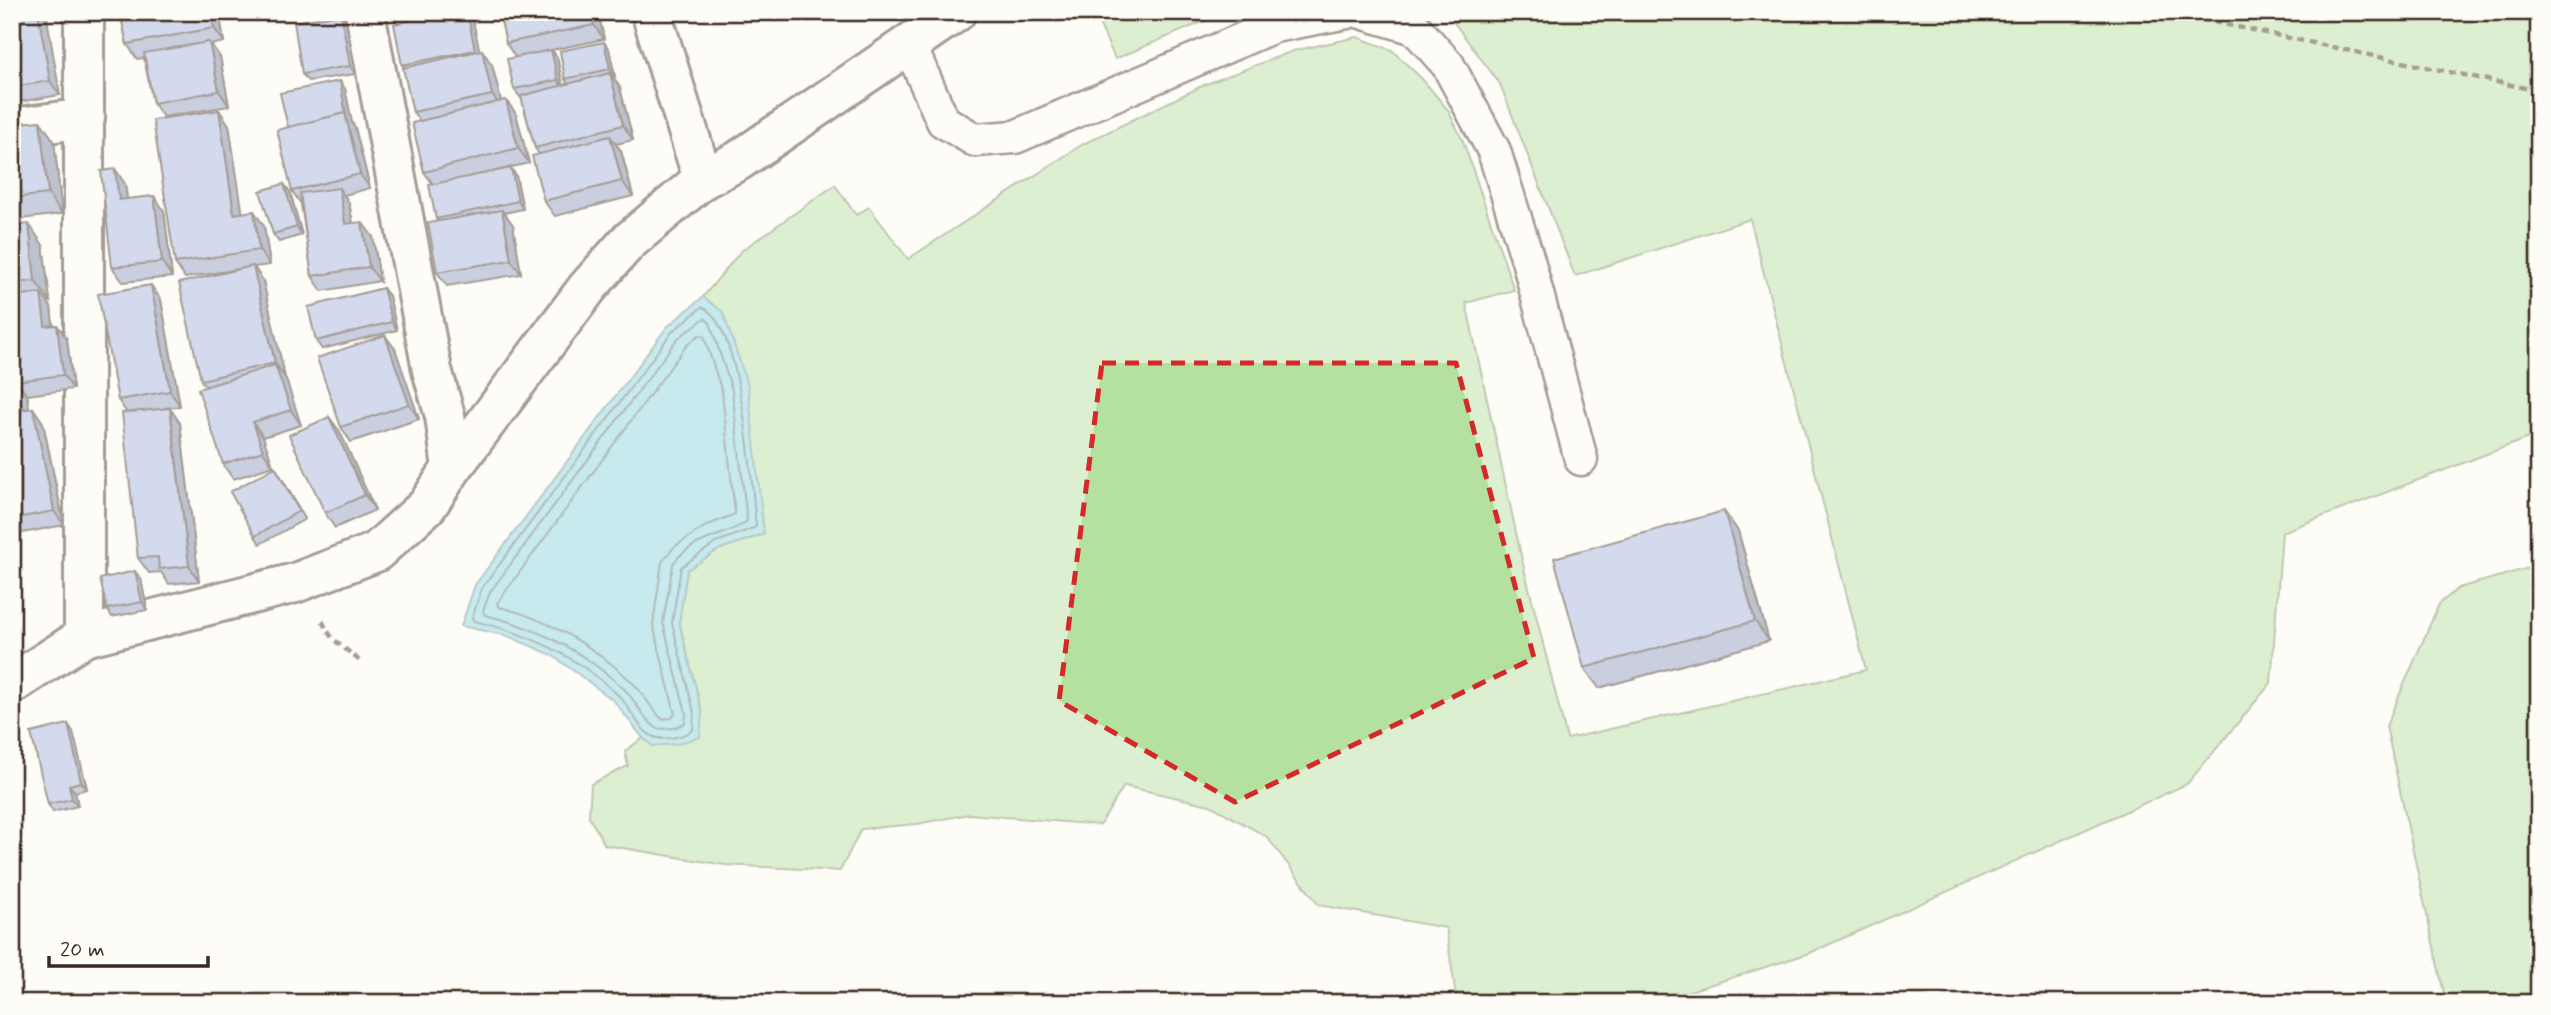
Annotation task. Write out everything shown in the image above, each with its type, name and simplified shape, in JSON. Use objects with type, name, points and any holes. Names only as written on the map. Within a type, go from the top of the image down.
[{"type":"street","points":[[84,12],[84,637]]},
{"type":"street","points":[[365,12],[432,370],[446,416],[452,468]]},
{"type":"street","points":[[651,12],[703,179]]},
{"type":"street","points":[[12,684],[84,637],[295,583],[376,552],[427,506],[452,468],[596,278],[628,242],[703,179],[738,162],[906,28],[956,12]]},
{"type":"street","points":[[12,128],[85,118]]},
{"type":"lane","points":[[906,28],[943,121],[975,140],[1015,136],[1274,26],[1347,12]]},
{"type":"lane","points":[[1361,12],[1415,28],[1448,65],[1494,151],[1528,260],[1581,459]]},
{"type":"path","points":[[2167,12],[2539,91]]},
{"type":"highlighted area","points":[[1102,363],[1456,363],[1534,658],[1235,802],[1059,701]]},
{"type":"green space","points":[[1094,12],[1226,12],[1115,59]]},
{"type":"green space","points":[[1446,12],[2539,12],[2539,434],[2282,532],[2271,683],[2187,784],[1810,953],[1652,1003],[1457,1003],[1446,928],[1319,905],[1267,837],[1210,805],[1124,786],[1100,825],[969,814],[917,824],[861,829],[840,871],[725,865],[605,845],[589,817],[591,784],[628,766],[625,751],[643,738],[653,746],[702,712],[679,622],[687,570],[720,549],[764,534],[723,312],[703,297],[741,251],[835,185],[856,215],[869,207],[908,259],[1083,144],[1204,85],[1293,51],[1357,37],[1392,50],[1423,80],[1448,110],[1463,141],[1514,290],[1466,303],[1522,560],[1567,739],[1866,670],[1750,219],[1575,276],[1500,84]]},
{"type":"green space","points":[[2539,565],[2539,1003],[2446,1003],[2386,726],[2439,604],[2459,588]]},
{"type":"water","points":[[703,297],[723,312],[748,386],[764,534],[720,549],[687,570],[679,622],[702,712],[700,737],[676,744],[653,746],[643,738],[613,700],[552,655],[508,636],[461,626],[475,585],[667,327]]},
{"type":"building","points":[[12,12],[38,12],[50,81],[12,87]]},
{"type":"building","points":[[120,12],[211,12],[214,28],[127,44]]},
{"type":"building","points":[[451,12],[467,12],[475,50],[402,65],[394,24]]},
{"type":"building","points":[[499,12],[591,12],[594,25],[506,43]]},
{"type":"building","points":[[341,14],[350,66],[302,74],[294,22]]},
{"type":"building","points":[[209,42],[219,91],[153,103],[144,53]]},
{"type":"building","points":[[604,42],[610,69],[565,79],[560,51]]},
{"type":"building","points":[[482,50],[492,95],[413,112],[403,68]]},
{"type":"building","points":[[551,50],[558,80],[514,89],[507,59]]},
{"type":"building","points":[[610,73],[623,125],[535,148],[521,96]]},
{"type":"building","points":[[340,81],[346,115],[345,113],[288,127],[280,93]]},
{"type":"building","points":[[506,100],[518,148],[424,172],[412,123]]},
{"type":"building","points":[[219,110],[234,214],[254,211],[259,250],[175,263],[153,120]]},
{"type":"building","points":[[345,113],[360,174],[292,191],[277,130]]},
{"type":"building","points":[[40,121],[48,194],[12,198],[12,124]]},
{"type":"building","points":[[610,136],[622,181],[544,201],[532,156]]},
{"type":"building","points":[[511,168],[518,201],[436,219],[429,185]]},
{"type":"building","points":[[115,169],[119,200],[154,196],[162,262],[112,267],[101,171]]},
{"type":"building","points":[[284,184],[297,227],[273,234],[260,191]]},
{"type":"building","points":[[339,188],[345,224],[362,222],[369,267],[312,276],[300,193]]},
{"type":"building","points":[[502,210],[511,260],[437,272],[428,223]]},
{"type":"building","points":[[29,224],[35,281],[12,283],[12,226]]},
{"type":"building","points":[[253,266],[275,363],[201,380],[179,283]]},
{"type":"building","points":[[151,285],[170,391],[118,400],[98,294]]},
{"type":"building","points":[[383,288],[392,322],[316,341],[308,307]]},
{"type":"building","points":[[41,293],[45,326],[57,325],[63,375],[17,381],[19,401],[12,402],[12,296]]},
{"type":"building","points":[[385,335],[409,404],[341,427],[317,358]]},
{"type":"building","points":[[275,365],[291,410],[253,422],[263,451],[223,464],[198,389]]},
{"type":"building","points":[[33,408],[54,511],[12,519],[12,412]]},
{"type":"building","points":[[170,408],[189,566],[159,569],[158,557],[138,558],[122,413]]},
{"type":"building","points":[[329,417],[365,495],[325,513],[289,435]]},
{"type":"building","points":[[275,467],[299,511],[255,536],[230,492]]},
{"type":"building","points":[[1724,511],[1755,621],[1584,668],[1554,558]]},
{"type":"building","points":[[135,571],[142,602],[107,609],[100,579]]},
{"type":"building","points":[[68,724],[81,782],[69,785],[72,799],[48,804],[31,733]]}]
